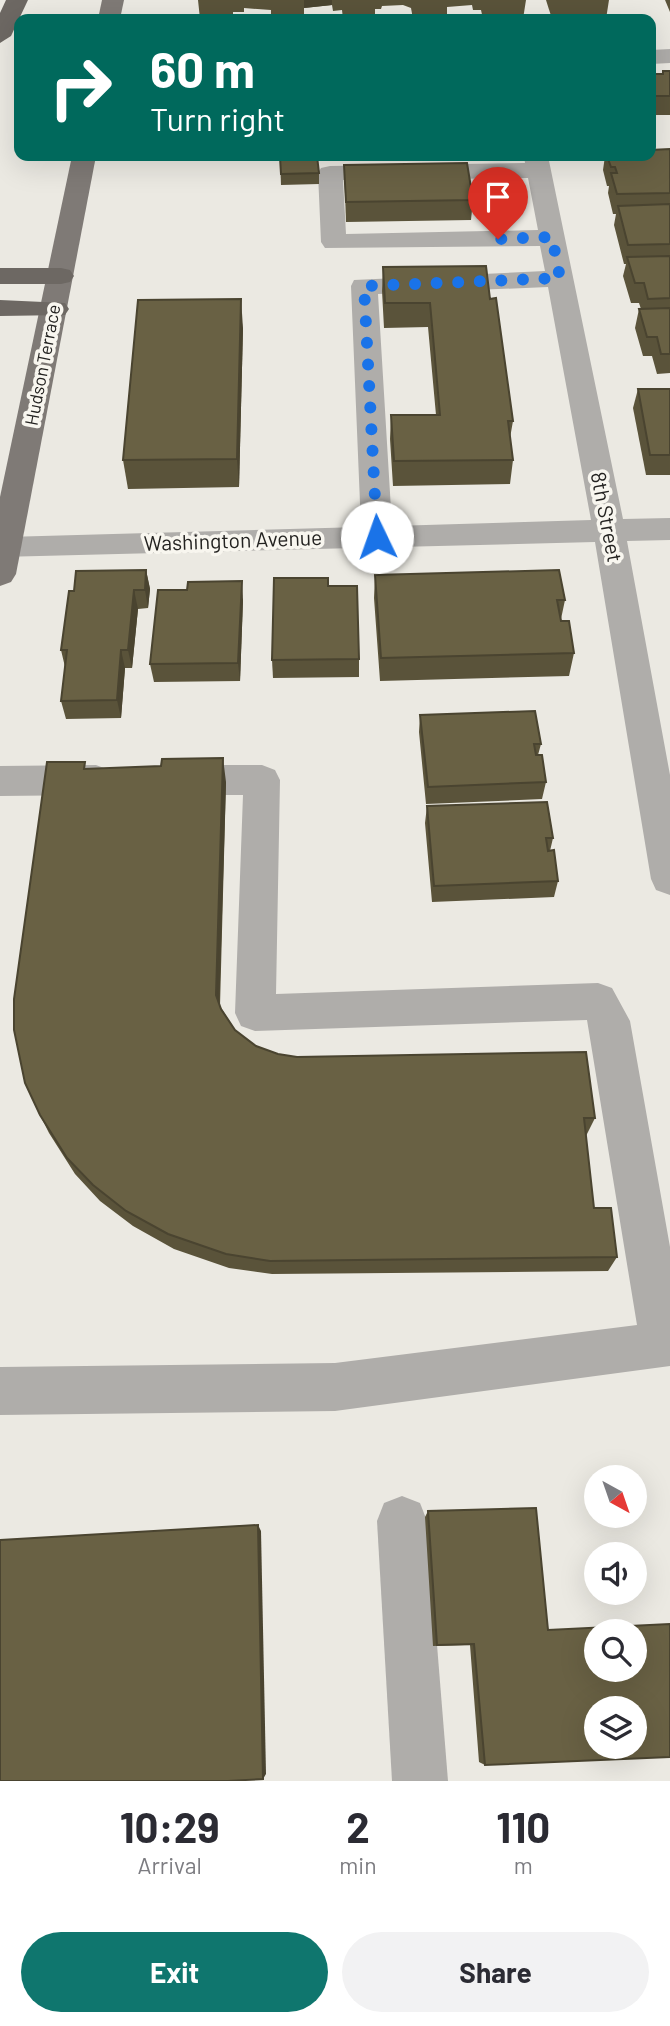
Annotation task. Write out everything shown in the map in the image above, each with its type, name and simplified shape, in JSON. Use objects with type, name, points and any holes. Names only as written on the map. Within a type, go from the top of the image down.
[{"type":"highway","points":[[0,36],[17,0]]},
{"type":"highway","points":[[0,276],[61,276]]},
{"type":"highway","points":[[0,309],[55,309]]},
{"type":"main road","name":"Hudson Terrace","points":[[3,561],[83,161]]},
{"type":"street","name":"8th Street","points":[[538,163],[609,530],[670,879]]},
{"type":"street","points":[[538,163],[330,173],[334,242],[552,237]]},
{"type":"street","points":[[377,537],[364,286],[560,278]]},
{"type":"street","name":"Washington Avenue","points":[[3,561],[377,537],[670,529]]},
{"type":"street","points":[[0,781],[261,780],[255,1013],[598,1001],[609,1021],[664,1345],[335,1388],[0,1391]]},
{"type":"street","points":[[402,1521],[420,1781]]},
{"type":"building","points":[[663,71],[670,71],[670,96],[656,96],[656,74],[663,74]]},
{"type":"building","points":[[670,149],[670,193],[617,194],[611,173],[617,173],[609,161],[656,161],[656,150]]},
{"type":"building","points":[[280,161],[318,161],[319,173],[281,174]]},
{"type":"building","points":[[467,163],[473,200],[346,202],[344,165]]},
{"type":"building","points":[[670,204],[670,244],[628,245],[618,206]]},
{"type":"building","points":[[670,256],[670,298],[648,299],[644,283],[635,283],[627,257]]},
{"type":"building","points":[[486,266],[490,299],[496,298],[513,421],[508,421],[513,460],[394,461],[391,415],[440,415],[430,303],[385,303],[383,267]]},
{"type":"building","points":[[241,299],[237,459],[123,460],[138,300]]},
{"type":"building","points":[[670,308],[670,354],[661,354],[657,337],[647,337],[639,309]]},
{"type":"building","points":[[638,389],[670,389],[670,455],[650,455]]},
{"type":"building","points":[[146,570],[145,590],[134,590],[128,650],[121,650],[117,700],[61,701],[67,650],[61,650],[69,591],[74,591],[76,571]]},
{"type":"building","points":[[559,570],[565,600],[557,600],[561,621],[569,621],[574,653],[381,658],[375,575]]},
{"type":"building","points":[[274,578],[328,578],[328,586],[357,586],[359,659],[272,660]]},
{"type":"building","points":[[242,581],[238,663],[150,664],[158,590],[187,590],[188,582]]},
{"type":"building","points":[[535,711],[541,744],[534,744],[536,755],[542,755],[546,782],[428,787],[420,715]]},
{"type":"building","points":[[223,758],[216,995],[221,1009],[235,1030],[256,1046],[297,1057],[586,1052],[595,1118],[584,1118],[594,1208],[611,1208],[617,1257],[270,1261],[226,1254],[168,1234],[126,1211],[93,1185],[67,1158],[40,1115],[25,1083],[14,1030],[14,999],[47,762],[85,762],[84,769],[161,766],[162,759]]},
{"type":"building","points":[[547,802],[553,838],[546,838],[548,851],[554,850],[558,881],[434,886],[427,806]]},
{"type":"building","points":[[536,1508],[548,1630],[584,1628],[584,1682],[647,1682],[647,1625],[670,1624],[670,1757],[647,1758],[647,1696],[584,1696],[584,1759],[624,1759],[485,1765],[474,1644],[437,1645],[428,1511]]},
{"type":"building","points":[[258,1525],[263,1779],[0,1781],[0,1540]]},
{"type":"route","points":[[377,537],[364,286],[560,278],[552,237],[498,239]]}]
